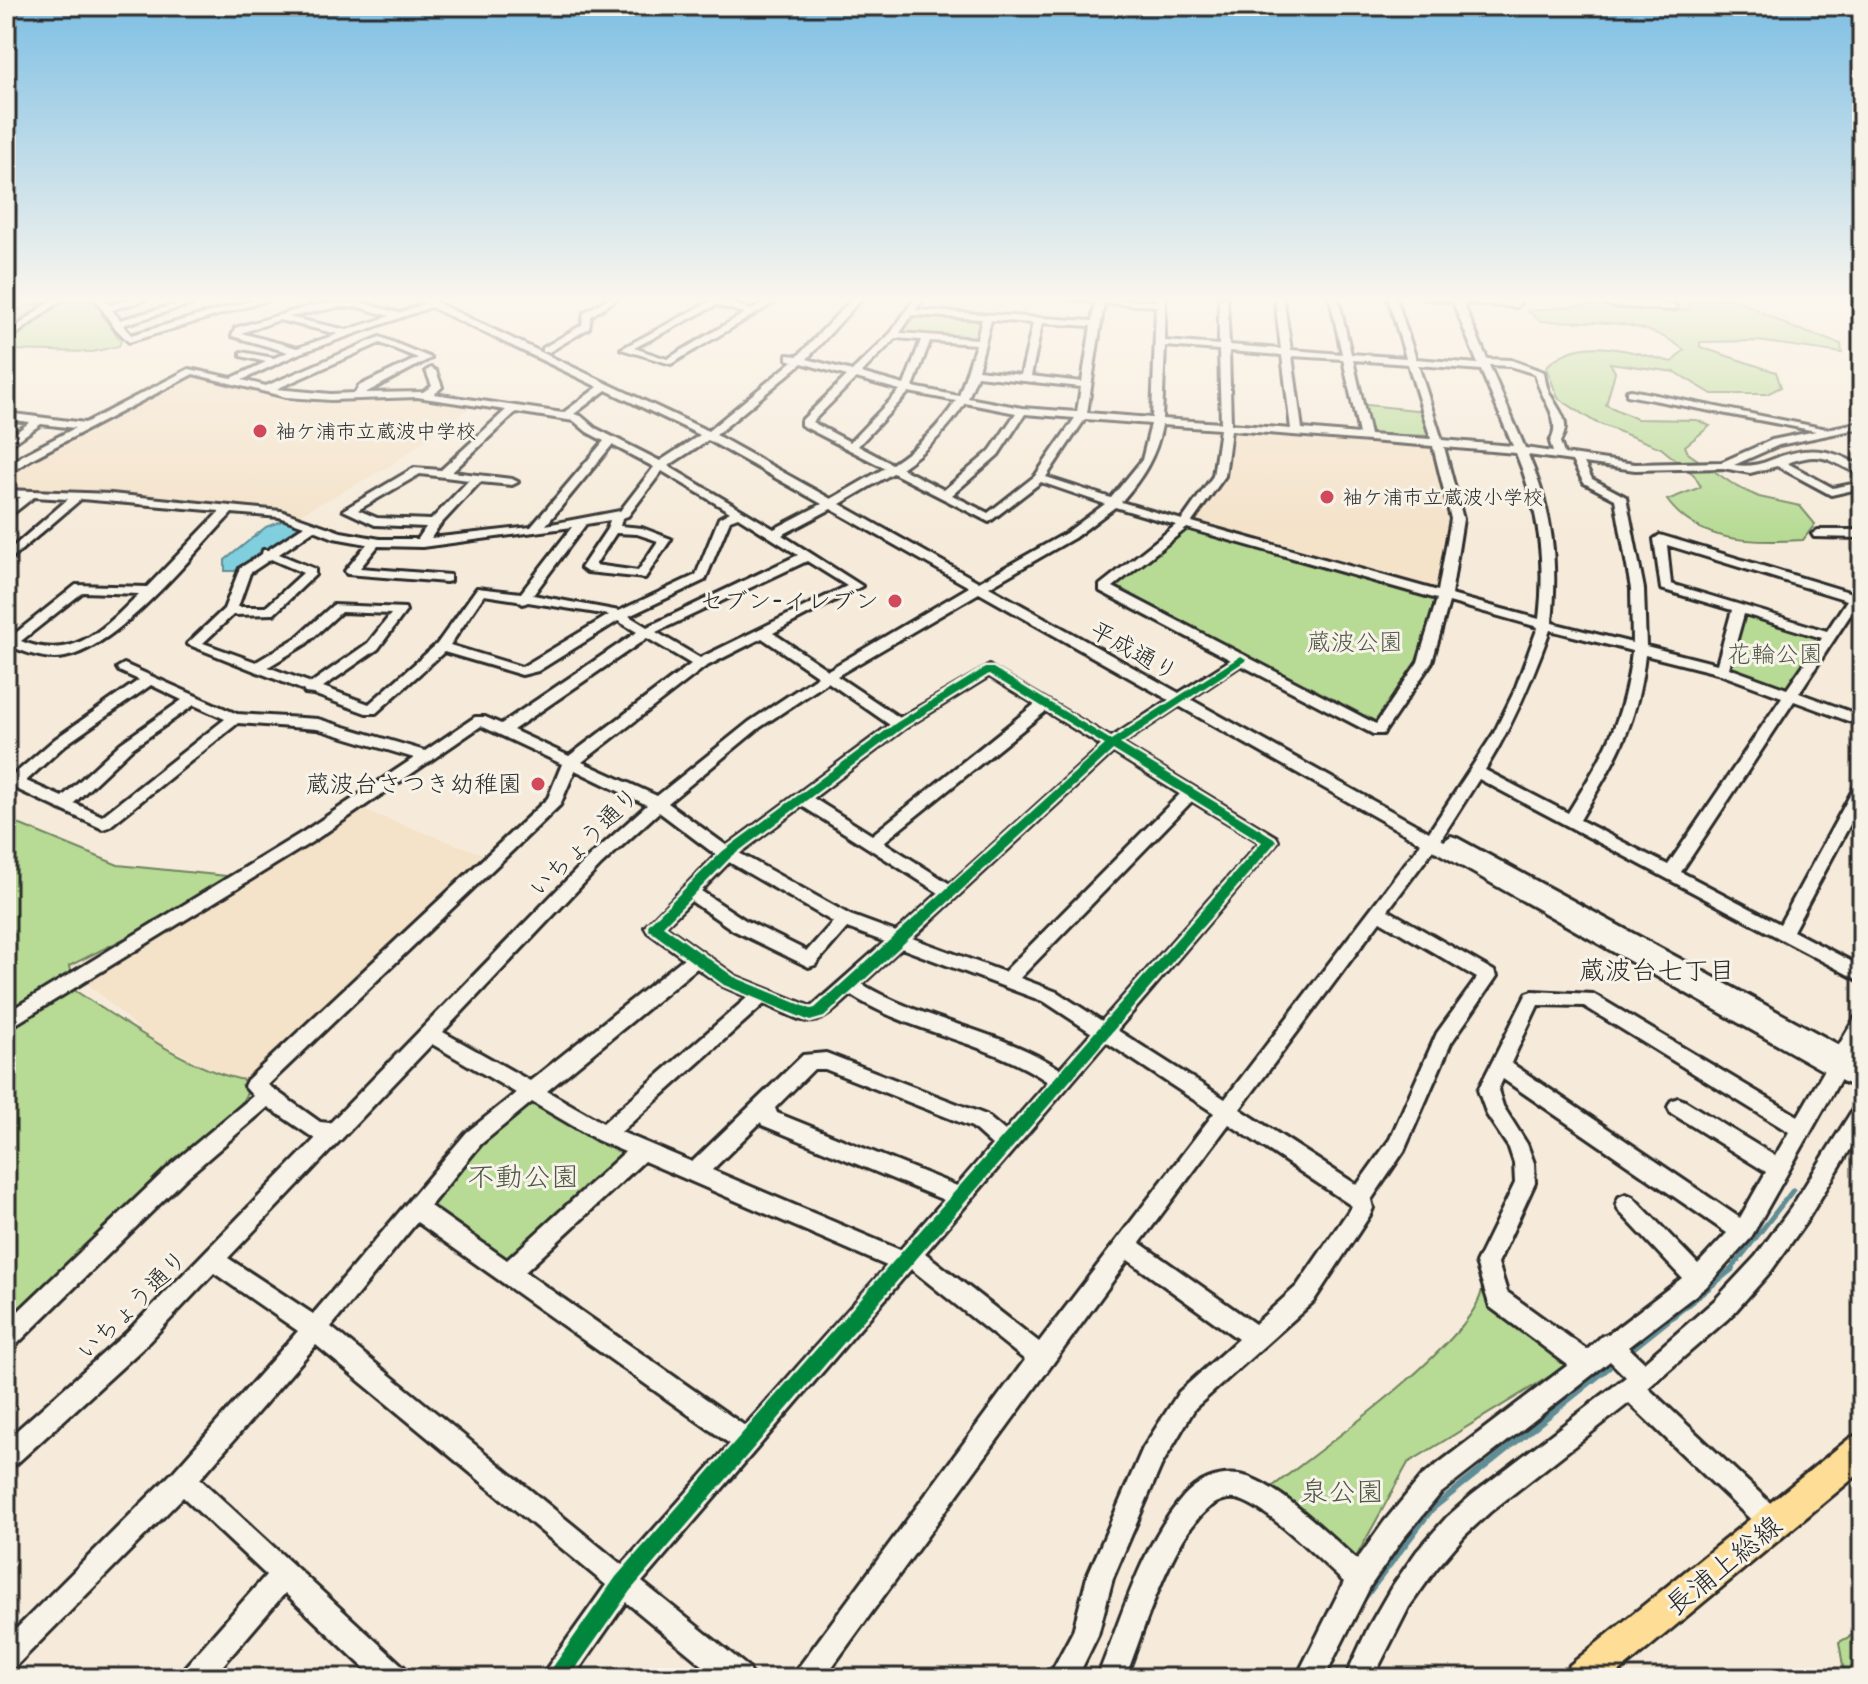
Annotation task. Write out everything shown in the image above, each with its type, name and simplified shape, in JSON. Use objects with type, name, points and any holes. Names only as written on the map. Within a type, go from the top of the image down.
[{"type":"main road","name":"長浦上総線","points":[[1583,1678],[1862,1450]]},
{"type":"street","points":[[6,473],[35,453],[181,377]]},
{"type":"street","points":[[212,377],[313,397],[425,395],[565,416],[586,423],[591,430],[660,466],[856,586],[700,664],[570,763],[555,801],[254,1086],[316,1130],[333,1132]]},
{"type":"street","points":[[231,382],[242,377]]},
{"type":"street","points":[[267,389],[296,377]]},
{"type":"street","points":[[359,395],[363,388],[387,377]]},
{"type":"street","points":[[425,395],[437,387],[433,377]]},
{"type":"street","name":"平成通り","points":[[586,377],[710,430]]},
{"type":"street","name":"平成通り","points":[[601,377],[710,430],[1432,838],[1847,1064],[1862,1083]]},
{"type":"street","points":[[6,493],[111,497],[281,514],[338,535],[375,542],[422,543],[580,524],[624,514],[660,466],[710,430],[773,377]]},
{"type":"street","points":[[850,377],[805,423],[989,518],[1039,478],[1082,415],[1087,377]]},
{"type":"street","points":[[861,377],[962,401],[1022,411],[1437,442],[1575,457],[1635,467],[1724,465],[1776,442],[1862,425]]},
{"type":"street","points":[[850,448],[907,389],[912,377]]},
{"type":"street","points":[[774,534],[893,469],[934,435],[962,401],[969,377]]},
{"type":"street","points":[[1002,377],[1086,385]]},
{"type":"street","name":"いちょう通り","points":[[6,1456],[134,1341],[595,861],[657,803],[730,743],[828,676],[1041,552],[1112,503],[1148,457],[1154,440],[1157,377]]},
{"type":"street","points":[[1225,377],[1226,426],[1219,476],[1185,524],[1104,588],[1378,731],[1425,662],[1444,596],[1457,519],[1417,377]]},
{"type":"street","points":[[1289,377],[1297,432]]},
{"type":"street","points":[[1352,377],[1365,437]]},
{"type":"street","points":[[808,1678],[1041,1358],[1128,1247],[1432,838],[1501,733],[1521,692],[1545,625],[1549,586],[1546,528],[1531,476],[1488,377]]},
{"type":"street","points":[[1540,377],[1541,387],[1556,408],[1561,422],[1561,432],[1555,442],[1559,455]]},
{"type":"street","points":[[565,416],[605,386]]},
{"type":"street","points":[[1631,393],[1832,431]]},
{"type":"street","points":[[443,474],[512,410]]},
{"type":"street","points":[[944,496],[994,453],[1022,411]]},
{"type":"street","points":[[6,416],[85,426]]},
{"type":"street","points":[[6,448],[39,420]]},
{"type":"street","points":[[535,530],[610,440]]},
{"type":"street","points":[[6,448],[35,453]]},
{"type":"street","points":[[1724,465],[1739,473],[1750,472],[1776,461],[1826,454],[1862,472]]},
{"type":"street","points":[[1571,822],[1617,742],[1641,649],[1638,580],[1620,497],[1588,481],[1575,457]]},
{"type":"street","points":[[1776,461],[1831,492],[1862,485]]},
{"type":"street","points":[[434,524],[375,521],[349,510],[418,470],[512,482]]},
{"type":"street","points":[[422,543],[434,524],[477,478]]},
{"type":"street","points":[[1039,478],[1185,524],[1545,625],[1722,670],[1862,721]]},
{"type":"street","points":[[6,515],[30,495]]},
{"type":"street","points":[[6,559],[77,497]]},
{"type":"street","points":[[147,591],[80,588],[9,640],[21,647],[66,653],[108,631],[228,510]]},
{"type":"street","points":[[442,647],[522,671],[533,668],[619,615],[701,577],[725,518],[739,513]]},
{"type":"street","points":[[613,529],[638,531],[665,539],[641,575],[587,568],[613,529],[617,516]]},
{"type":"street","points":[[523,600],[580,524]]},
{"type":"street","points":[[314,525],[267,553],[244,571],[230,611],[194,644],[310,690],[371,710],[442,647],[481,591],[523,600],[603,609],[648,631],[700,664]]},
{"type":"street","points":[[1818,534],[1862,534]]},
{"type":"street","points":[[1671,874],[1830,636],[1859,599],[1660,539],[1665,586],[1830,636]]},
{"type":"street","points":[[375,542],[351,571],[446,578]]},
{"type":"street","points":[[230,611],[269,611],[311,572],[267,553]]},
{"type":"street","points":[[502,730],[648,631],[807,556]]},
{"type":"street","points":[[256,668],[301,641],[338,608],[400,611],[373,646],[310,690]]},
{"type":"street","points":[[1722,670],[1739,609]]},
{"type":"street","points":[[764,633],[900,725]]},
{"type":"street","points":[[557,1678],[623,1584],[745,1440],[1270,841],[1114,743],[989,670],[900,725],[727,854],[654,927],[729,981],[810,1015],[819,1013],[1114,743],[1241,659]]},
{"type":"street","points":[[124,668],[235,718],[318,724],[426,756]]},
{"type":"street","points":[[149,680],[97,714],[15,782],[103,823],[235,718]]},
{"type":"street","points":[[64,804],[126,746],[193,699]]},
{"type":"street","points":[[872,843],[1045,704]]},
{"type":"street","points":[[6,1022],[58,987],[296,844],[480,720],[657,803],[727,854],[844,920],[1051,997],[1106,1030],[1227,1114],[1360,1198],[1363,1208],[1305,1294],[1187,1400],[1152,1457],[1100,1577],[1085,1635],[1062,1678]]},
{"type":"street","points":[[1475,771],[1862,975]]},
{"type":"street","points":[[1783,934],[1862,788]]},
{"type":"street","points":[[1008,979],[1191,792]]},
{"type":"street","points":[[802,798],[950,892]]},
{"type":"street","points":[[690,892],[739,925],[809,960],[844,920]]},
{"type":"street","points":[[1360,1198],[1397,1145],[1444,1039],[1488,976],[1377,911]]},
{"type":"street","points":[[6,1658],[183,1480],[315,1329],[474,1138],[697,958]]},
{"type":"street","points":[[849,985],[876,1005],[1038,1061],[1062,1081]]},
{"type":"street","points":[[604,1134],[762,995]]},
{"type":"street","points":[[1585,1363],[1498,1299],[1487,1263],[1525,1183],[1524,1163],[1517,1144],[1489,1099],[1488,1090],[1533,998],[1587,999],[1802,1129]]},
{"type":"street","points":[[1310,1678],[1357,1577],[1431,1485],[1585,1363],[1698,1279],[1743,1232],[1802,1129],[1847,1064],[1862,1023]]},
{"type":"street","points":[[431,1034],[533,1090],[604,1134],[694,1174],[907,1258],[1041,1358]]},
{"type":"street","points":[[694,1174],[810,1061],[826,1061],[979,1121],[1006,1145]]},
{"type":"street","points":[[1501,1067],[1743,1232]]},
{"type":"street","points":[[6,1339],[180,1170],[266,1097]]},
{"type":"street","points":[[764,1106],[769,1119],[961,1197]]},
{"type":"street","points":[[1678,1107],[1780,1170]]},
{"type":"street","points":[[1359,1678],[1392,1612],[1422,1565],[1457,1524],[1635,1382],[1721,1310],[1759,1272],[1789,1232],[1862,1112]]},
{"type":"street","points":[[507,1274],[641,1151]]},
{"type":"street","points":[[1626,1204],[1698,1279]]},
{"type":"street","points":[[415,1208],[745,1440]]},
{"type":"street","points":[[1128,1247],[1255,1338]]},
{"type":"street","points":[[211,1259],[315,1329],[739,1678]]},
{"type":"street","points":[[1610,1344],[1635,1382],[1774,1524]]},
{"type":"street","points":[[183,1480],[395,1678]]},
{"type":"street","points":[[1111,1678],[1134,1626],[1151,1573],[1191,1504],[1221,1486],[1239,1487],[1266,1501],[1357,1577]]},
{"type":"street","points":[[194,1678],[285,1573]]},
{"type":"shaded area","name":"袖ケ浦市立蔵波中学校","points":[[186,377],[202,377],[292,398],[396,396],[469,408],[387,468],[300,514],[193,501],[6,492],[6,478],[38,455]]},
{"type":"shaded area","name":"袖ケ浦市立蔵波小学校","points":[[1231,430],[1430,444],[1448,517],[1438,588],[1193,522],[1225,476]]},
{"type":"shaded area","points":[[355,807],[485,855],[254,1081],[239,1080],[211,1069],[148,1037],[79,976]]},
{"type":"green space","points":[[1550,377],[1614,377],[1606,405],[1637,419],[1697,420],[1710,426],[1685,446],[1688,453],[1737,487],[1759,497],[1800,506],[1815,524],[1803,540],[1747,540],[1711,533],[1680,514],[1667,500],[1701,487],[1694,475],[1661,448],[1595,422],[1558,398]]},
{"type":"green space","points":[[1683,377],[1778,377],[1781,387],[1767,394],[1712,394]]},
{"type":"green space","points":[[1362,407],[1425,411],[1434,436],[1369,434]]},
{"type":"green space","name":"蔵波公園","points":[[1183,529],[1444,596],[1425,662],[1378,731],[1104,588]]},
{"type":"green space","name":"花輪公園","points":[[1739,609],[1830,636],[1792,693],[1722,670]]},
{"type":"green space","points":[[6,819],[118,865],[246,878],[69,966],[74,990],[161,1046],[210,1070],[254,1081],[240,1105],[6,1324]]},
{"type":"green space","name":"不動公園","points":[[533,1090],[641,1151],[507,1274],[415,1208]]},
{"type":"green space","name":"泉公園","points":[[1482,1289],[1494,1306],[1564,1354],[1568,1365],[1408,1463],[1355,1559],[1268,1490],[1354,1425],[1423,1366],[1473,1311]]},
{"type":"green space","points":[[1862,1630],[1862,1678],[1845,1678],[1839,1642]]},
{"type":"water","points":[[287,519],[302,523],[301,526],[235,571],[225,571],[225,560],[266,527]]},
{"type":"waterway","points":[[1731,1270],[1793,1190]]},
{"type":"waterway","points":[[1627,1353],[1731,1270]]},
{"type":"waterway","points":[[1363,1600],[1432,1509],[1617,1361]]},
{"type":"waterway","points":[[1326,1678],[1334,1658]]},
{"type":"cycle path","points":[[557,1678],[623,1584],[1270,841],[989,670],[900,725],[727,854],[654,927],[729,981],[810,1015],[819,1013],[1114,743],[1241,659]]},
{"type":"place","name":"袖ケ浦市立蔵波中学校","points":[[260,431]]},
{"type":"place","name":"袖ケ浦市立蔵波小学校","points":[[1327,497]]},
{"type":"place","name":"セブン-イレブン","points":[[895,601]]},
{"type":"place","name":"蔵波台さつき幼稚園","points":[[538,784]]},
{"type":"district","name":"蔵波台七丁目","points":[[1657,970]]}]
